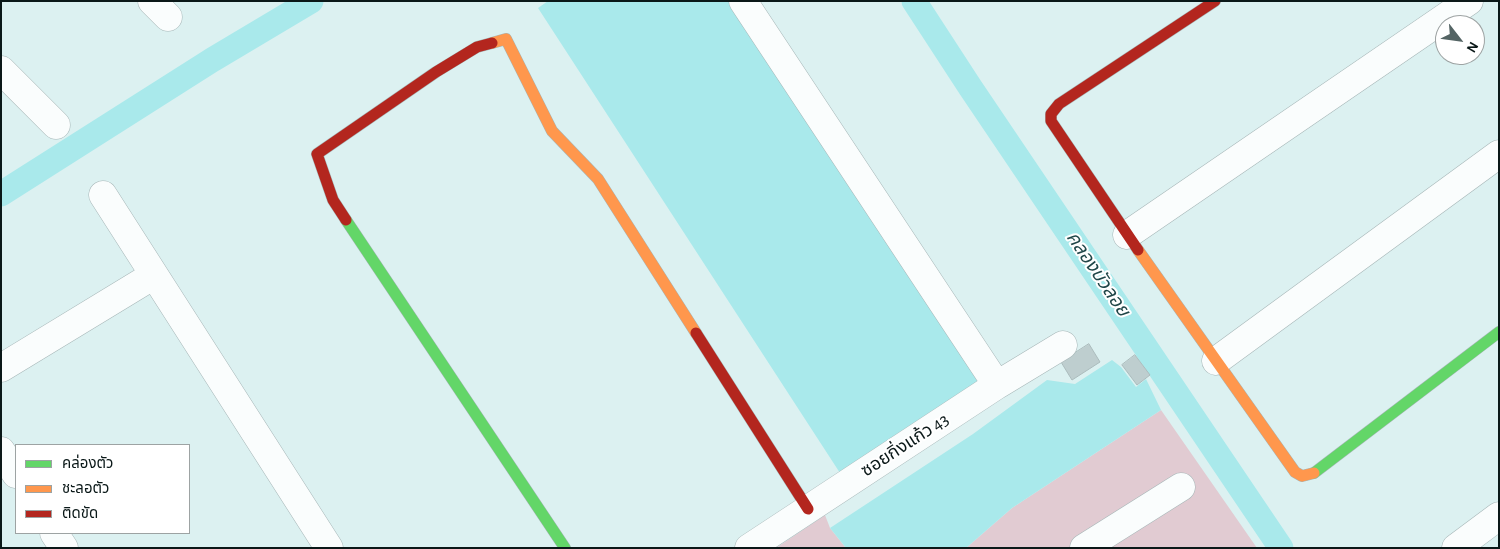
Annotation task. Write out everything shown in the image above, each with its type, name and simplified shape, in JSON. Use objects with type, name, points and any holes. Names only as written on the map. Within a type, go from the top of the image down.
[{"type":"street","points":[[742,1],[997,386]]},
{"type":"street","points":[[1215,1],[1059,104],[1051,114],[1051,121],[1127,235],[1295,472],[1304,477],[1314,473],[1499,332]]},
{"type":"street","points":[[1127,235],[1469,1]]},
{"type":"street","points":[[565,548],[333,200],[317,154],[436,72],[477,47],[506,40],[552,131],[598,178],[808,509]]},
{"type":"street","points":[[1,70],[56,125]]},
{"type":"street","points":[[1216,361],[1499,154]]},
{"type":"street","points":[[103,194],[329,548]]},
{"type":"street","points":[[1,368],[154,275]]},
{"type":"street","name":"ซอยกิ่งแก้ว 43","points":[[749,548],[1063,345]]},
{"type":"street","points":[[1,452],[15,473]]},
{"type":"street","points":[[1084,548],[1181,487]]},
{"type":"street","points":[[1456,548],[1499,516]]},
{"type":"street","points":[[55,534],[64,548]]},
{"type":"shaded area","points":[[1161,410],[1257,548],[966,548],[1012,508]]},
{"type":"shaded area","points":[[825,515],[830,528],[846,548],[776,548]]},
{"type":"water","points":[[548,1],[735,1],[985,380],[840,473],[538,8]]},
{"type":"water","points":[[1112,360],[1121,367],[1136,387],[1146,379],[1161,410],[1012,508],[966,548],[846,548],[830,528],[973,434],[1047,380],[1075,384]]},
{"type":"building","points":[[1089,344],[1100,362],[1072,380],[1061,362]]},
{"type":"building","points":[[1135,355],[1150,375],[1137,385],[1122,365]]},
{"type":"waterway","points":[[1,194],[212,60],[311,1]]},
{"type":"waterway","name":"คลองบัวลอย","points":[[914,1],[1281,548]]},
{"type":"traffic: fast","points":[[346,220],[565,548]]},
{"type":"traffic: fast","points":[[1314,473],[1499,332]]},
{"type":"traffic: slow","points":[[492,43],[506,39],[552,131],[598,179],[696,333]]},
{"type":"traffic: slow","points":[[1138,250],[1295,472],[1302,476],[1314,473]]},
{"type":"traffic: jam","points":[[1138,250],[1051,121],[1051,114],[1059,104],[1215,1]]},
{"type":"traffic: jam","points":[[346,220],[333,200],[317,154],[436,72],[477,47],[492,43]]},
{"type":"traffic: jam","points":[[696,333],[808,509]]}]
